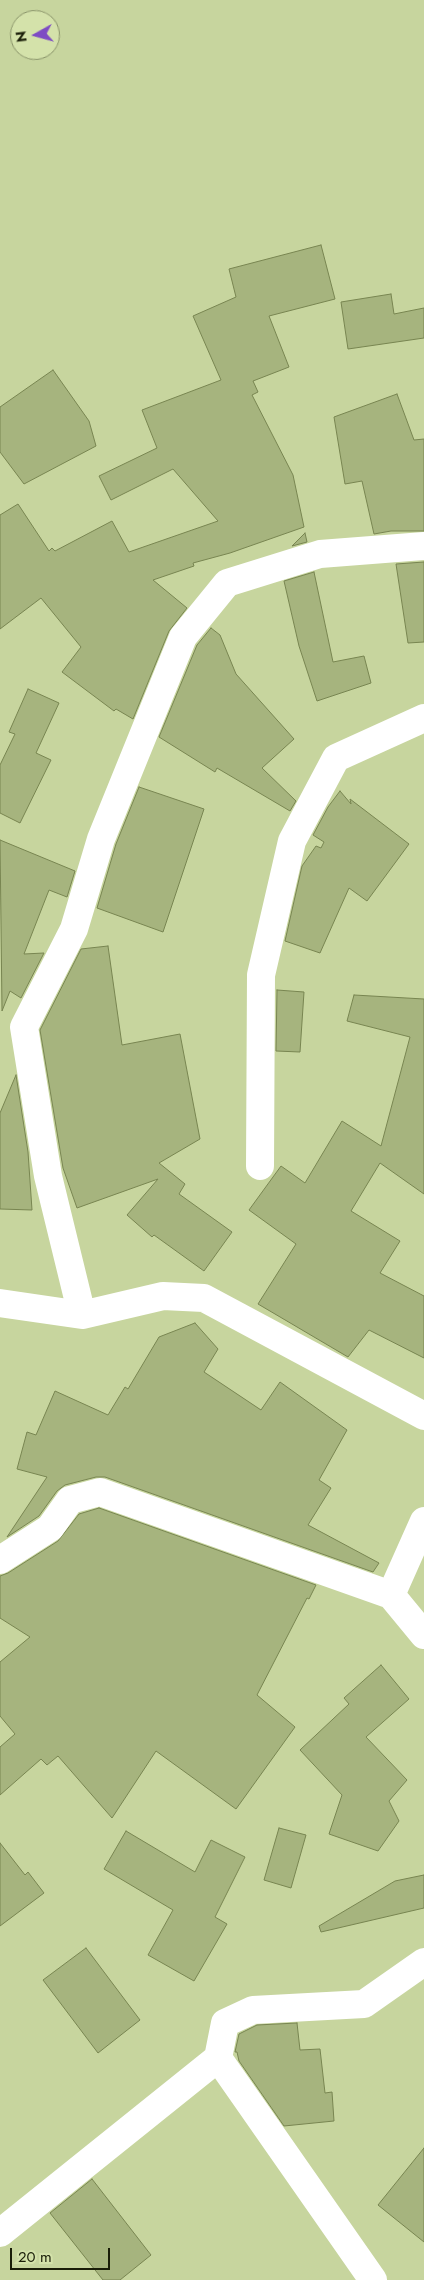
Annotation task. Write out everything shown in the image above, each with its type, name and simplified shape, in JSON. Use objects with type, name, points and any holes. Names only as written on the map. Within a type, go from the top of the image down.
[{"type":"street","points":[[82,1315],[48,1176],[24,1028],[74,929],[100,839],[183,637],[227,583],[320,554],[424,546]]},
{"type":"street","points":[[260,1166],[261,975],[292,841],[336,758],[424,718]]},
{"type":"street","points":[[0,1303],[82,1315],[163,1296],[204,1298],[424,1416]]},
{"type":"street","points":[[0,1560],[50,1528],[70,1500],[100,1492],[391,1595],[424,1635]]},
{"type":"street","points":[[391,1595],[424,1521]]},
{"type":"street","points":[[0,2233],[218,2058],[225,2023],[253,2010],[364,2004],[424,1962]]},
{"type":"street","points":[[218,2058],[373,2280]]},
{"type":"building","points":[[321,245],[335,299],[269,316],[289,367],[253,381],[258,392],[252,395],[293,475],[304,527],[230,553],[193,563],[194,566],[153,580],[187,608],[169,631],[133,719],[116,709],[114,711],[62,672],[81,647],[41,598],[0,629],[0,515],[18,504],[49,551],[52,548],[55,551],[112,521],[129,552],[218,521],[173,469],[111,500],[99,476],[157,448],[142,410],[221,380],[193,316],[236,297],[229,269]]},
{"type":"building","points":[[391,294],[394,314],[424,308],[424,338],[348,349],[341,302]]},
{"type":"building","points":[[53,370],[89,421],[96,446],[24,484],[0,452],[0,407]]},
{"type":"building","points":[[397,394],[414,440],[424,439],[424,531],[391,531],[374,534],[362,481],[345,484],[334,417]]},
{"type":"building","points":[[305,533],[307,542],[292,546]]},
{"type":"building","points":[[424,562],[424,642],[408,643],[396,564]]},
{"type":"building","points":[[314,572],[333,662],[364,656],[371,683],[317,701],[299,646],[284,581]]},
{"type":"building","points":[[211,628],[220,635],[236,674],[294,739],[262,768],[296,801],[290,811],[217,768],[215,772],[159,737],[197,645]]},
{"type":"building","points":[[28,689],[59,703],[36,753],[51,760],[20,823],[0,813],[0,765],[15,734],[9,732]]},
{"type":"building","points":[[139,787],[204,809],[163,932],[97,908],[116,844]]},
{"type":"building","points":[[340,791],[351,804],[350,799],[409,844],[367,901],[349,888],[320,953],[285,941],[302,866],[316,846],[321,848],[324,842],[313,835],[328,807]]},
{"type":"building","points":[[0,840],[75,871],[67,897],[49,890],[24,954],[44,953],[21,998],[10,991],[2,1011]]},
{"type":"building","points":[[108,946],[122,1045],[180,1034],[200,1139],[159,1163],[185,1184],[179,1194],[232,1232],[204,1271],[154,1235],[152,1237],[127,1215],[158,1179],[77,1208],[63,1168],[40,1030],[81,949]]},
{"type":"building","points":[[277,990],[304,992],[300,1052],[276,1051]]},
{"type":"building","points":[[354,995],[424,999],[424,1194],[380,1163],[351,1211],[400,1241],[380,1273],[424,1296],[424,1358],[369,1330],[348,1357],[258,1304],[296,1244],[249,1210],[281,1166],[305,1183],[342,1121],[381,1146],[410,1037],[347,1021]]},
{"type":"building","points":[[16,1075],[28,1152],[32,1210],[0,1209],[0,1113]]},
{"type":"building","points":[[195,1323],[218,1349],[204,1372],[261,1410],[280,1382],[347,1430],[319,1480],[331,1488],[308,1525],[379,1563],[373,1572],[105,1477],[96,1477],[65,1485],[57,1491],[39,1516],[7,1537],[47,1477],[17,1469],[27,1432],[36,1435],[55,1391],[108,1415],[125,1387],[128,1389],[159,1337]]},
{"type":"building","points":[[99,1508],[316,1585],[309,1599],[307,1598],[257,1695],[295,1727],[236,1809],[156,1751],[112,1818],[58,1756],[47,1765],[41,1759],[0,1795],[0,1747],[15,1734],[0,1716],[0,1662],[30,1637],[0,1618],[0,1576],[8,1573],[58,1541],[79,1514]]},
{"type":"building","points":[[381,1665],[409,1699],[366,1737],[407,1780],[389,1801],[399,1821],[378,1851],[329,1834],[342,1795],[300,1750],[349,1704],[344,1698]]},
{"type":"building","points":[[279,1828],[306,1835],[291,1888],[264,1880]]},
{"type":"building","points":[[126,1831],[195,1872],[211,1840],[245,1857],[215,1917],[227,1924],[194,1981],[148,1955],[173,1910],[104,1869]]},
{"type":"building","points":[[0,1843],[25,1875],[28,1872],[44,1893],[0,1926]]},
{"type":"building","points":[[424,1875],[424,1908],[321,1932],[319,1926],[395,1881]]},
{"type":"building","points":[[86,1948],[140,2020],[98,2053],[43,1980]]},
{"type":"building","points":[[297,2023],[300,2050],[320,2049],[325,2093],[332,2092],[334,2121],[284,2126],[239,2061],[237,2052],[235,2052],[239,2034],[257,2025]]},
{"type":"building","points":[[424,2148],[424,2242],[378,2205]]},
{"type":"building","points":[[92,2179],[151,2255],[120,2280],[103,2280],[50,2213]]}]
